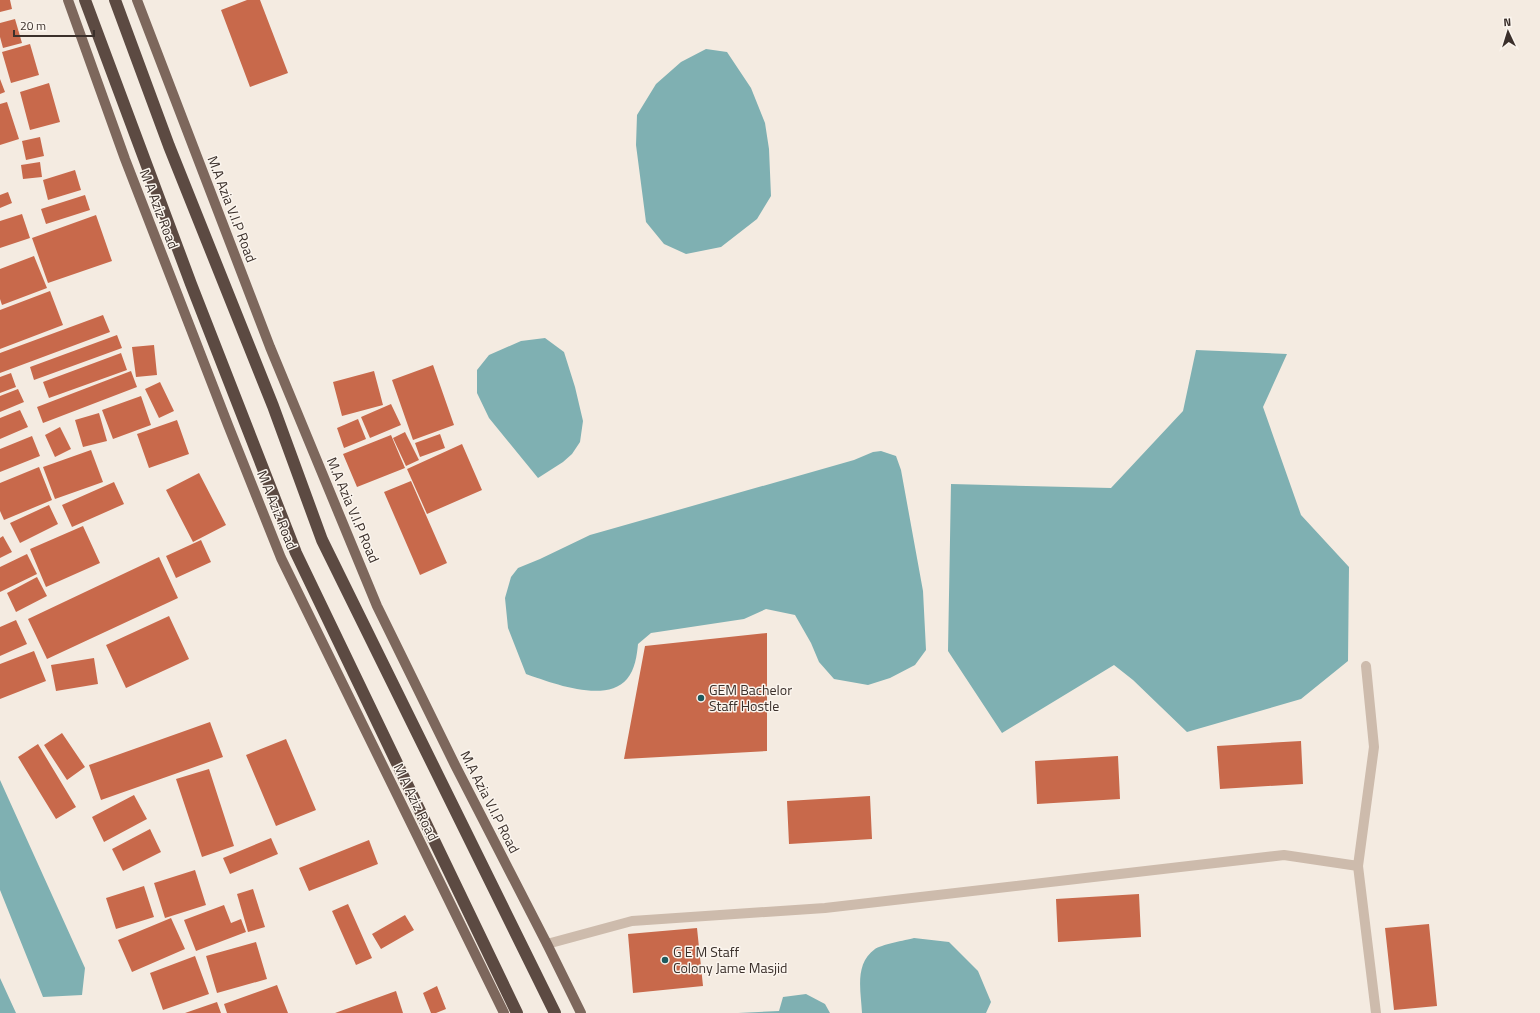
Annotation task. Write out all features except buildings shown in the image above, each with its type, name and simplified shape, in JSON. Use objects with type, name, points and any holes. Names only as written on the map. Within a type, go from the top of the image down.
[{"type":"highway","points":[[85,0],[191,284],[296,553],[517,1013]]},
{"type":"highway","points":[[115,0],[169,146],[273,406],[322,540],[554,1013]]},
{"type":"main road","name":"M A Aziz Road","points":[[68,0],[137,189],[225,418],[281,558],[504,1013]]},
{"type":"main road","name":"M.A Azia V.I.P Road","points":[[137,0],[270,347],[377,606],[455,765],[581,1013]]},
{"type":"street","points":[[1366,666],[1374,747],[1358,866],[1376,1013]]},
{"type":"street","points":[[547,944],[632,921],[825,908],[1284,855],[1358,866]]},
{"type":"water","points":[[706,49],[727,52],[751,88],[765,123],[769,149],[771,196],[757,219],[721,247],[686,254],[664,244],[646,222],[636,145],[637,115],[656,84],[681,62]]},
{"type":"water","points":[[545,338],[564,352],[575,387],[583,421],[580,442],[572,454],[563,462],[538,478],[489,418],[477,393],[477,370],[489,355],[521,341]]},
{"type":"water","points":[[1196,350],[1287,354],[1263,407],[1301,515],[1349,567],[1348,661],[1301,699],[1187,732],[1133,680],[1114,665],[1002,733],[948,651],[951,484],[1111,488],[1183,411]]},
{"type":"water","points":[[881,451],[896,456],[901,470],[923,591],[926,650],[915,665],[890,678],[868,685],[834,679],[819,662],[811,643],[795,615],[766,609],[744,619],[651,633],[638,644],[634,667],[627,679],[618,686],[606,690],[593,691],[578,689],[526,674],[508,628],[505,598],[511,577],[518,568],[590,535],[854,460],[873,452]]},
{"type":"water","points":[[0,780],[85,968],[82,995],[43,997],[0,890]]},
{"type":"water","points":[[914,938],[949,942],[978,971],[991,1002],[986,1013],[862,1013],[860,978],[861,970],[868,955],[878,947]]},
{"type":"water","points":[[0,978],[16,1013],[0,1013]]},
{"type":"water","points":[[806,994],[825,1004],[830,1013],[738,1013],[779,1011],[783,997]]},
{"type":"place","name":"GEM Bachelor Staff Hostle","points":[[701,698]]},
{"type":"place","name":"G E M Staff Colony Jame Masjid","points":[[665,960]]}]
